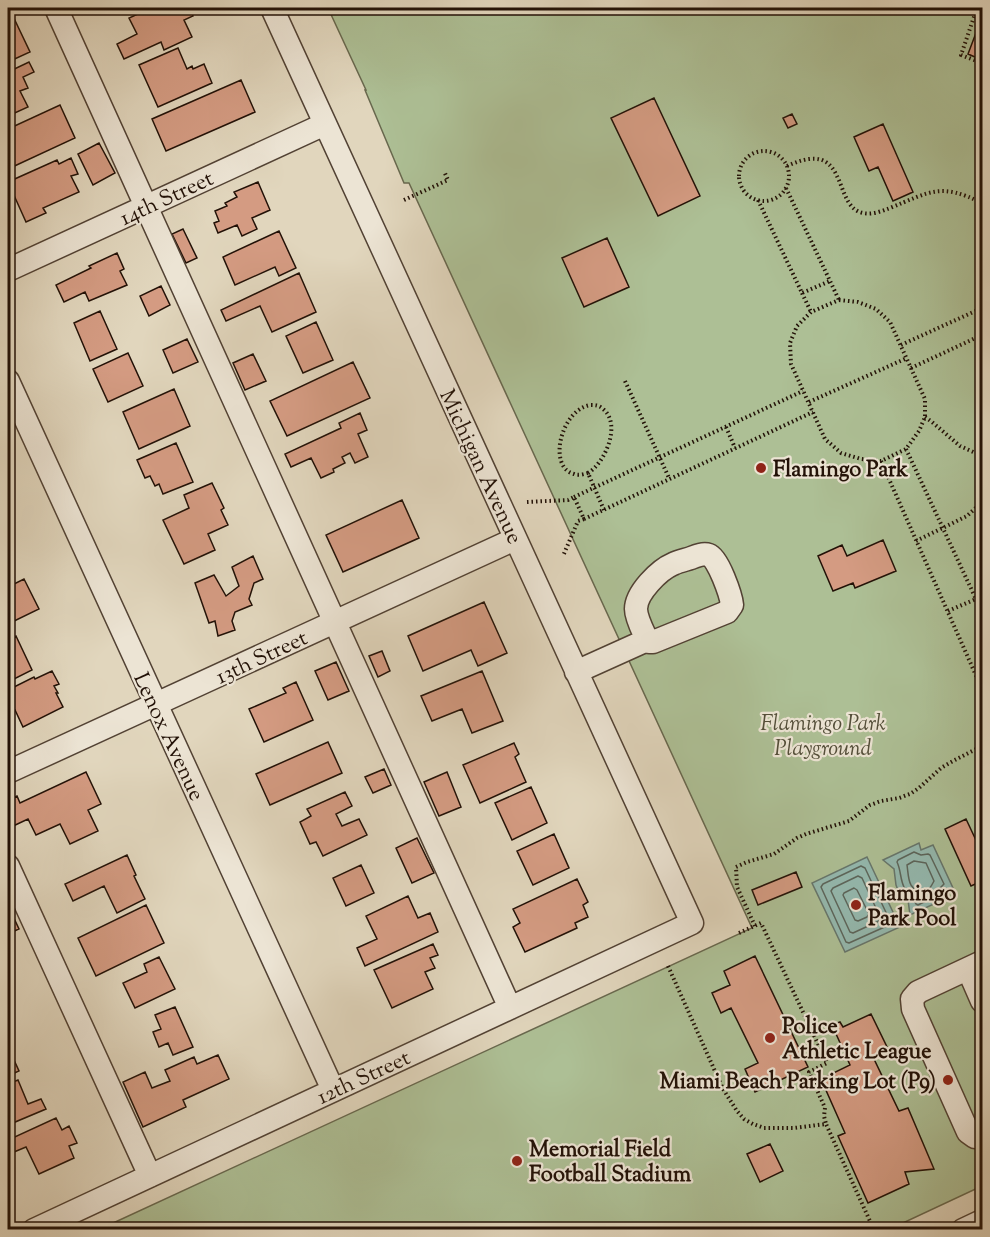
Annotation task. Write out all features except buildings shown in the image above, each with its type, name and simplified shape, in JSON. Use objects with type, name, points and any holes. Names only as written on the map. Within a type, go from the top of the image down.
[{"type":"street","points":[[56,8],[510,1008]]},
{"type":"street","name":"Michigan Avenue","points":[[272,8],[692,924]]},
{"type":"street","name":"14th Street","points":[[8,270],[325,124]]},
{"type":"street","name":"Lenox Avenue","points":[[8,381],[333,1090]]},
{"type":"street","name":"13th Street","points":[[8,772],[515,539]]},
{"type":"street","points":[[576,672],[646,640],[653,642],[727,612],[732,605],[731,597],[714,558],[708,554],[700,555],[672,564],[649,583],[639,597],[636,610],[646,640]]},
{"type":"street","points":[[8,866],[150,1176]]},
{"type":"street","name":"12th Street","points":[[34,1230],[692,924]]},
{"type":"street","points":[[982,1000],[975,966],[918,992],[912,999],[913,1009],[968,1132],[975,1137],[982,1136]]},
{"type":"street","points":[[963,1230],[982,1221]]},
{"type":"path","points":[[978,8],[961,55],[982,63]]},
{"type":"path","points":[[766,151],[774,153],[787,166],[789,172],[786,188],[774,199],[766,201],[750,197],[740,184],[740,168],[750,155],[766,151]]},
{"type":"path","points":[[787,166],[810,159],[820,159],[826,162],[835,173],[849,203],[859,212],[866,214],[932,192],[951,191],[982,202]]},
{"type":"path","points":[[404,200],[448,180],[444,171]]},
{"type":"path","points":[[786,188],[839,300]]},
{"type":"path","points":[[758,200],[811,312]]},
{"type":"path","points":[[802,293],[830,281]]},
{"type":"path","points":[[839,300],[858,302],[876,309],[890,322],[925,399],[925,417],[919,431],[906,449],[881,461],[861,459],[841,453],[825,439],[791,364],[790,343],[797,326],[811,312],[839,300]]},
{"type":"path","points":[[901,345],[982,308]]},
{"type":"path","points":[[911,368],[982,335]]},
{"type":"path","points":[[809,402],[907,358]]},
{"type":"path","points":[[625,381],[669,478]]},
{"type":"path","points":[[527,502],[568,500],[803,391]]},
{"type":"path","points":[[593,405],[599,406],[609,415],[612,429],[608,447],[588,474],[574,475],[565,468],[561,460],[560,443],[565,426],[573,414],[593,405]]},
{"type":"path","points":[[563,556],[578,521],[813,412]]},
{"type":"path","points":[[925,417],[960,446],[982,456]]},
{"type":"path","points":[[726,427],[735,448]]},
{"type":"path","points":[[906,449],[982,612]]},
{"type":"path","points":[[881,461],[982,689]]},
{"type":"path","points":[[588,474],[604,510]]},
{"type":"path","points":[[574,497],[584,519]]},
{"type":"path","points":[[916,541],[967,516],[982,502]]},
{"type":"path","points":[[948,611],[976,599]]},
{"type":"path","points":[[755,926],[737,886],[736,867],[774,854],[806,834],[849,821],[870,805],[910,794],[941,768],[982,746]]},
{"type":"path","points":[[739,933],[761,923],[827,1063],[809,1072],[825,1108],[826,1124],[874,1230]]},
{"type":"path","points":[[668,966],[723,1089],[736,1111],[744,1119],[764,1128],[794,1128],[826,1124]]},
{"type":"green space","name":"Flamingo Park","points":[[328,8],[982,8],[982,1186],[888,1230],[98,1230],[752,928],[409,183],[404,183],[366,90]]},
{"type":"water","points":[[919,843],[921,850],[933,845],[953,888],[942,893],[945,899],[910,915],[908,900],[899,893],[896,885],[894,869],[883,860]]},
{"type":"water","name":"Flamingo Park Pool","points":[[867,857],[900,927],[845,952],[812,883]]},
{"type":"place","name":"Flamingo Park","points":[[761,468]]},
{"type":"place","name":"Flamingo Park Pool","points":[[856,905]]},
{"type":"place","name":"Police Athletic League","points":[[770,1038]]},
{"type":"place","name":"Miami Beach Parking Lot (P9)","points":[[948,1080]]},
{"type":"place","name":"Memorial Field Football Stadium","points":[[517,1161]]},
{"type":"park label","name":"Flamingo Park Playground","points":[[823,734]]}]
